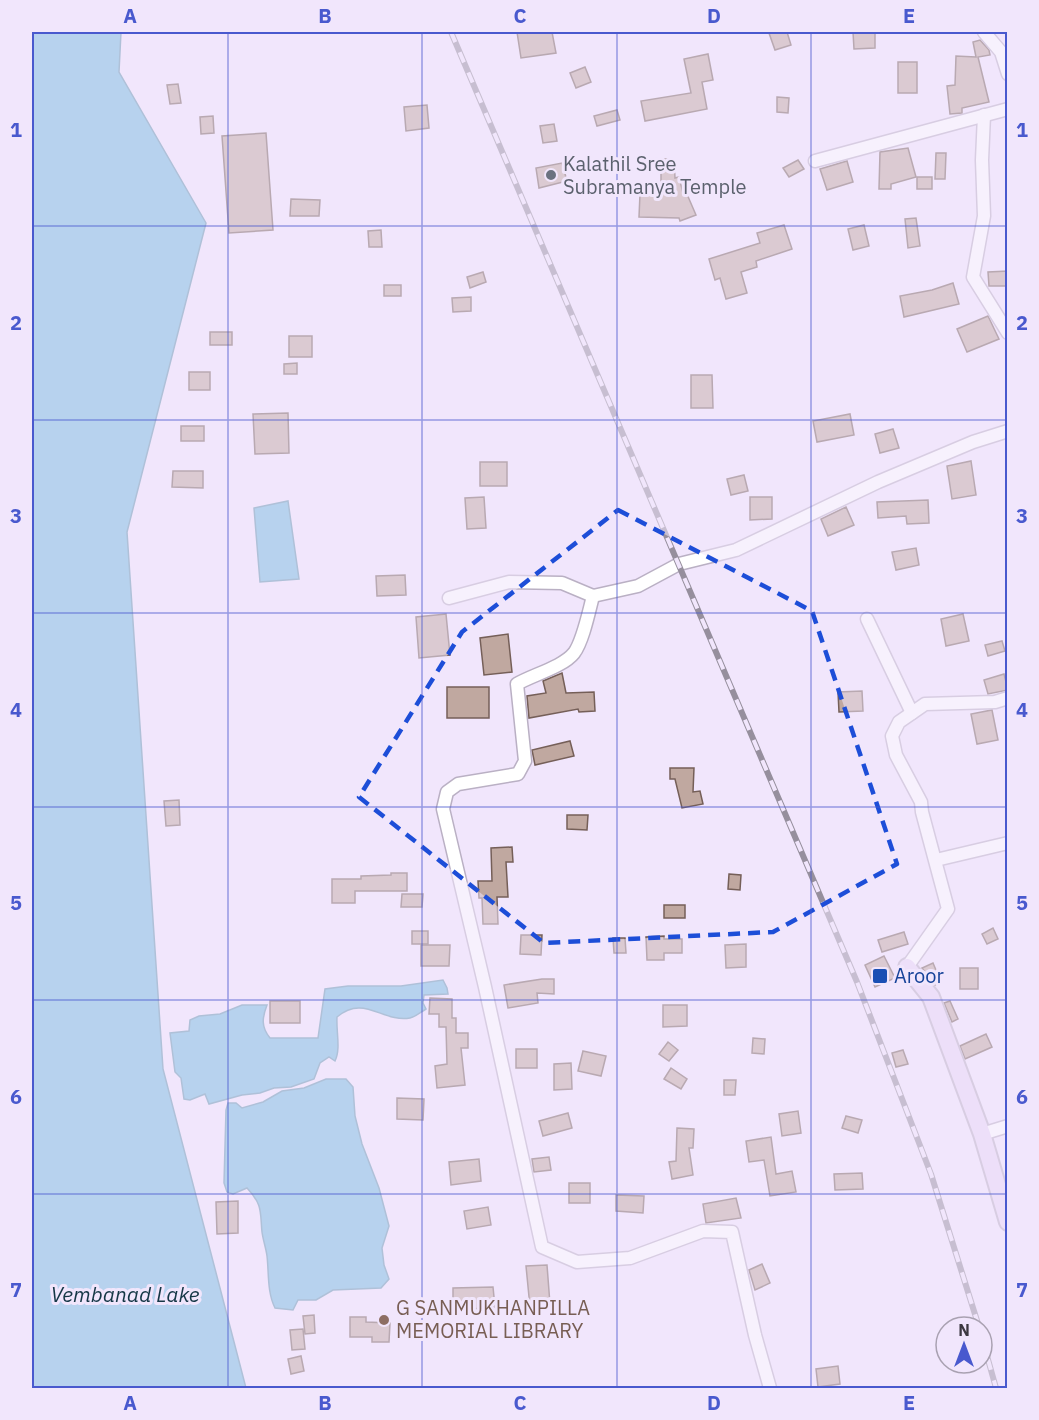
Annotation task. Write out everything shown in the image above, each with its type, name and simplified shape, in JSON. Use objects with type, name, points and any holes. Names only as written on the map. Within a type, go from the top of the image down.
[{"type":"street","points":[[984,32],[1001,52],[1008,74]]},
{"type":"street","points":[[815,161],[1008,109]]},
{"type":"street","points":[[984,115],[982,160],[984,216],[973,277],[1008,333]]},
{"type":"street","points":[[448,598],[509,582],[562,583],[593,596],[638,586],[679,564],[736,550],[878,483],[973,442],[1008,431]]},
{"type":"street","points":[[593,596],[585,628],[574,653],[559,664],[517,684],[525,761],[518,774],[458,784],[447,792],[443,809],[542,1247],[578,1262],[630,1258],[703,1231],[732,1232],[755,1335],[770,1389]]},
{"type":"street","points":[[867,619],[912,713]]},
{"type":"street","points":[[1008,698],[995,702],[925,704],[900,722],[892,736],[896,755],[921,802],[948,909],[907,967],[931,997],[982,1134],[1008,1222]]},
{"type":"street","points":[[936,860],[1008,843]]},
{"type":"street","points":[[982,1134],[1008,1125]]},
{"type":"highlighted area","points":[[618,510],[812,611],[897,864],[773,932],[544,943],[359,797],[462,632]]},
{"type":"water","name":"Vembanad Lake","points":[[32,32],[121,32],[119,72],[206,223],[127,532],[163,1069],[246,1388],[32,1388]]},
{"type":"water","points":[[288,501],[299,579],[260,582],[254,508]]},
{"type":"water","points":[[443,980],[448,994],[424,995],[423,1003],[426,1009],[412,1017],[391,1017],[356,1008],[337,1017],[337,1056],[335,1061],[329,1057],[320,1063],[314,1079],[291,1087],[274,1088],[209,1104],[205,1094],[190,1100],[184,1099],[181,1078],[175,1072],[170,1033],[189,1031],[190,1020],[199,1016],[220,1014],[242,1005],[267,1005],[263,1022],[270,1038],[318,1038],[325,989],[348,986],[401,986]]},
{"type":"water","points":[[326,1079],[346,1079],[353,1087],[355,1116],[362,1144],[379,1188],[389,1226],[382,1248],[389,1279],[381,1288],[333,1290],[316,1300],[298,1300],[293,1310],[275,1308],[269,1289],[267,1256],[258,1204],[247,1188],[233,1194],[227,1192],[224,1183],[226,1110],[228,1103],[236,1103],[242,1108],[263,1102],[282,1091],[304,1088]]},
{"type":"building","points":[[517,32],[552,32],[556,53],[521,58]]},
{"type":"building","points":[[787,32],[791,45],[775,50],[769,33]]},
{"type":"building","points":[[853,32],[875,32],[875,48],[854,49]]},
{"type":"building","points":[[980,40],[989,50],[990,55],[978,57],[989,102],[962,108],[962,113],[950,114],[947,86],[955,85],[956,56],[976,57],[973,42]]},
{"type":"building","points":[[708,54],[713,80],[702,82],[707,109],[645,121],[641,101],[691,93],[684,59]]},
{"type":"building","points":[[898,62],[917,62],[917,93],[898,93]]},
{"type":"building","points":[[585,67],[591,82],[576,88],[570,73]]},
{"type":"building","points":[[178,84],[181,103],[170,104],[167,85]]},
{"type":"building","points":[[777,97],[789,98],[788,113],[777,112]]},
{"type":"building","points":[[427,105],[429,128],[406,131],[404,107]]},
{"type":"building","points":[[617,110],[620,120],[597,126],[594,116]]},
{"type":"building","points":[[213,116],[214,133],[201,134],[200,117]]},
{"type":"building","points":[[554,124],[557,141],[543,143],[540,126]]},
{"type":"building","points":[[266,133],[273,230],[229,233],[222,136]]},
{"type":"building","points":[[908,148],[916,177],[891,184],[891,189],[879,189],[880,152]]},
{"type":"building","points":[[936,153],[946,153],[945,179],[935,179]]},
{"type":"building","points":[[661,159],[674,159],[675,178],[679,177],[683,193],[686,192],[696,215],[680,221],[679,218],[639,217],[640,194],[661,195]]},
{"type":"building","points":[[798,160],[804,169],[789,177],[783,168]]},
{"type":"building","points":[[847,161],[853,182],[827,190],[820,169]]},
{"type":"building","name":"Kalathil Sree Subramanya Temple","points":[[562,163],[567,181],[539,188],[536,168]]},
{"type":"building","points":[[917,177],[932,177],[932,189],[917,189]]},
{"type":"building","points":[[291,199],[320,200],[319,216],[290,216]]},
{"type":"building","points":[[916,218],[920,246],[908,248],[905,219]]},
{"type":"building","points":[[784,225],[792,249],[756,261],[757,267],[741,272],[747,293],[726,299],[720,278],[715,280],[709,259],[760,243],[757,233]]},
{"type":"building","points":[[864,225],[869,246],[853,250],[848,229]]},
{"type":"building","points":[[381,230],[382,247],[369,247],[368,231]]},
{"type":"building","points":[[1008,271],[1008,286],[989,286],[988,272]]},
{"type":"building","points":[[483,272],[486,282],[470,288],[467,277]]},
{"type":"building","points":[[953,283],[959,304],[904,317],[900,296]]},
{"type":"building","points":[[384,285],[401,285],[401,296],[384,296]]},
{"type":"building","points":[[471,297],[471,311],[453,312],[452,298]]},
{"type":"building","points":[[988,316],[999,339],[967,352],[957,329]]},
{"type":"building","points":[[210,332],[232,332],[232,345],[210,345]]},
{"type":"building","points":[[289,336],[312,336],[312,357],[289,357]]},
{"type":"building","points":[[297,363],[297,374],[284,374],[284,364]]},
{"type":"building","points":[[189,372],[210,372],[210,390],[189,390]]},
{"type":"building","points":[[691,375],[712,375],[713,408],[691,408]]},
{"type":"building","points":[[288,413],[289,453],[255,454],[253,414]]},
{"type":"building","points":[[850,414],[854,435],[817,442],[813,421]]},
{"type":"building","points":[[181,426],[204,426],[204,441],[181,441]]},
{"type":"building","points":[[893,429],[899,448],[880,453],[875,434]]},
{"type":"building","points":[[971,461],[976,495],[952,499],[947,466]]},
{"type":"building","points":[[480,462],[507,462],[507,486],[480,486]]},
{"type":"building","points":[[173,471],[203,471],[203,488],[172,487]]},
{"type":"building","points":[[744,475],[748,491],[731,495],[727,479]]},
{"type":"building","points":[[484,497],[486,528],[467,529],[465,498]]},
{"type":"building","points":[[750,497],[772,497],[772,519],[750,520]]},
{"type":"building","points":[[928,500],[929,523],[907,524],[906,516],[878,518],[877,502]]},
{"type":"building","points":[[846,507],[854,525],[828,536],[821,519]]},
{"type":"building","points":[[916,548],[919,565],[896,570],[892,552]]},
{"type":"building","points":[[405,575],[406,595],[377,596],[376,576]]},
{"type":"building","points":[[446,614],[450,655],[419,658],[416,617]]},
{"type":"building","points":[[963,614],[969,641],[946,646],[941,619]]},
{"type":"building","points":[[508,634],[512,672],[484,675],[480,638]]},
{"type":"building","points":[[1002,641],[1005,651],[988,656],[985,645]]},
{"type":"building","points":[[562,673],[566,693],[594,692],[595,711],[579,712],[578,709],[529,718],[527,696],[546,693],[543,681]]},
{"type":"building","points":[[1004,674],[1008,690],[988,694],[984,680]]},
{"type":"building","points":[[447,687],[489,687],[489,718],[447,718]]},
{"type":"building","points":[[862,691],[863,711],[839,712],[838,692]]},
{"type":"building","points":[[992,710],[998,740],[977,744],[971,714]]},
{"type":"building","points":[[570,741],[574,756],[535,765],[532,750]]},
{"type":"building","points":[[670,768],[694,768],[693,792],[700,791],[703,804],[682,808],[675,779],[670,779]]},
{"type":"building","points":[[179,800],[180,825],[166,826],[164,801]]},
{"type":"building","points":[[567,815],[588,815],[587,830],[567,829]]},
{"type":"building","points":[[512,847],[513,862],[506,862],[508,897],[497,897],[498,924],[483,924],[482,898],[479,898],[478,881],[492,881],[491,848]]},
{"type":"building","points":[[391,873],[407,873],[407,891],[355,891],[355,903],[332,903],[332,879],[361,879],[361,876],[391,875]]},
{"type":"building","points":[[729,874],[741,875],[740,890],[728,889]]},
{"type":"building","points":[[402,894],[423,894],[422,907],[401,907]]},
{"type":"building","points":[[664,905],[685,905],[685,918],[664,918]]},
{"type":"building","points":[[993,928],[998,939],[987,944],[982,934]]},
{"type":"building","points":[[412,931],[428,931],[428,944],[412,944]]},
{"type":"building","points":[[904,932],[908,944],[882,952],[878,940]]},
{"type":"building","points":[[521,935],[542,935],[541,955],[520,954]]},
{"type":"building","points":[[664,936],[664,939],[682,939],[682,953],[664,953],[664,960],[647,960],[646,937]]},
{"type":"building","points":[[613,938],[625,938],[626,953],[614,953]]},
{"type":"building","points":[[746,944],[746,967],[726,968],[725,945]]},
{"type":"building","points":[[421,945],[450,945],[449,966],[421,966]]},
{"type":"building","points":[[884,956],[895,978],[875,987],[865,965]]},
{"type":"building","points":[[933,963],[941,982],[935,985],[922,968]]},
{"type":"building","points":[[960,968],[978,968],[978,989],[960,989]]},
{"type":"building","points":[[554,979],[554,994],[537,993],[538,1003],[508,1008],[504,985]]},
{"type":"building","points":[[430,998],[452,999],[452,1018],[456,1018],[456,1033],[468,1033],[468,1048],[461,1048],[465,1085],[437,1088],[435,1066],[447,1064],[446,1027],[439,1027],[439,1014],[429,1014]]},
{"type":"building","points":[[270,1001],[300,1001],[300,1023],[270,1023]]},
{"type":"building","points":[[950,1001],[958,1019],[952,1022],[944,1003]]},
{"type":"building","points":[[663,1005],[687,1005],[687,1026],[663,1027]]},
{"type":"building","points":[[986,1034],[992,1047],[965,1059],[960,1046]]},
{"type":"building","points":[[753,1038],[765,1039],[764,1054],[752,1053]]},
{"type":"building","points":[[668,1042],[678,1050],[669,1061],[659,1054]]},
{"type":"building","points":[[516,1049],[537,1049],[537,1068],[516,1068]]},
{"type":"building","points":[[903,1050],[908,1064],[896,1067],[892,1053]]},
{"type":"building","points":[[583,1051],[606,1056],[601,1076],[578,1071]]},
{"type":"building","points":[[571,1063],[572,1089],[554,1090],[554,1064]]},
{"type":"building","points":[[671,1068],[687,1079],[681,1089],[664,1079]]},
{"type":"building","points":[[724,1080],[736,1080],[735,1095],[724,1095]]},
{"type":"building","points":[[397,1098],[424,1099],[423,1120],[397,1119]]},
{"type":"building","points":[[798,1111],[801,1133],[782,1136],[779,1114]]},
{"type":"building","points":[[568,1113],[572,1128],[543,1136],[539,1121]]},
{"type":"building","points":[[846,1116],[862,1120],[858,1133],[842,1128]]},
{"type":"building","points":[[677,1128],[694,1129],[693,1148],[689,1148],[693,1175],[672,1179],[669,1162],[676,1161]]},
{"type":"building","points":[[771,1137],[776,1174],[792,1171],[796,1192],[770,1196],[764,1160],[749,1162],[746,1141]]},
{"type":"building","points":[[549,1157],[551,1170],[534,1172],[532,1159]]},
{"type":"building","points":[[479,1159],[481,1181],[451,1185],[449,1162]]},
{"type":"building","points":[[862,1173],[863,1189],[835,1190],[834,1174]]},
{"type":"building","points":[[569,1183],[590,1183],[590,1203],[569,1203]]},
{"type":"building","points":[[616,1195],[644,1196],[643,1213],[616,1211]]},
{"type":"building","points":[[736,1198],[741,1218],[706,1223],[703,1204]]},
{"type":"building","points":[[238,1201],[238,1233],[217,1234],[216,1202]]},
{"type":"building","points":[[488,1207],[491,1225],[467,1229],[464,1211]]},
{"type":"building","points":[[762,1264],[770,1283],[755,1290],[749,1270]]},
{"type":"building","points":[[547,1265],[550,1304],[530,1307],[526,1266]]},
{"type":"building","points":[[493,1287],[495,1307],[453,1311],[453,1288]]},
{"type":"building","points":[[314,1315],[315,1333],[305,1334],[303,1316]]},
{"type":"building","points":[[350,1317],[366,1317],[366,1322],[390,1323],[389,1342],[372,1342],[372,1337],[350,1337]]},
{"type":"building","points":[[303,1329],[305,1349],[292,1350],[290,1330]]},
{"type":"building","points":[[301,1356],[304,1371],[291,1374],[288,1359]]},
{"type":"building","points":[[838,1366],[840,1384],[818,1387],[816,1369]]},
{"type":"railway","points":[[451,32],[857,982],[931,1174],[975,1315]]},
{"type":"railway","points":[[992,1375],[996,1388]]},
{"type":"place","name":"Kalathil Sree Subramanya Temple","points":[[551,175]]},
{"type":"place","name":"Aroor","points":[[880,976]]},
{"type":"place","name":"G SANMUKHANPILLA MEMORIAL LIBRARY","points":[[384,1320]]}]
